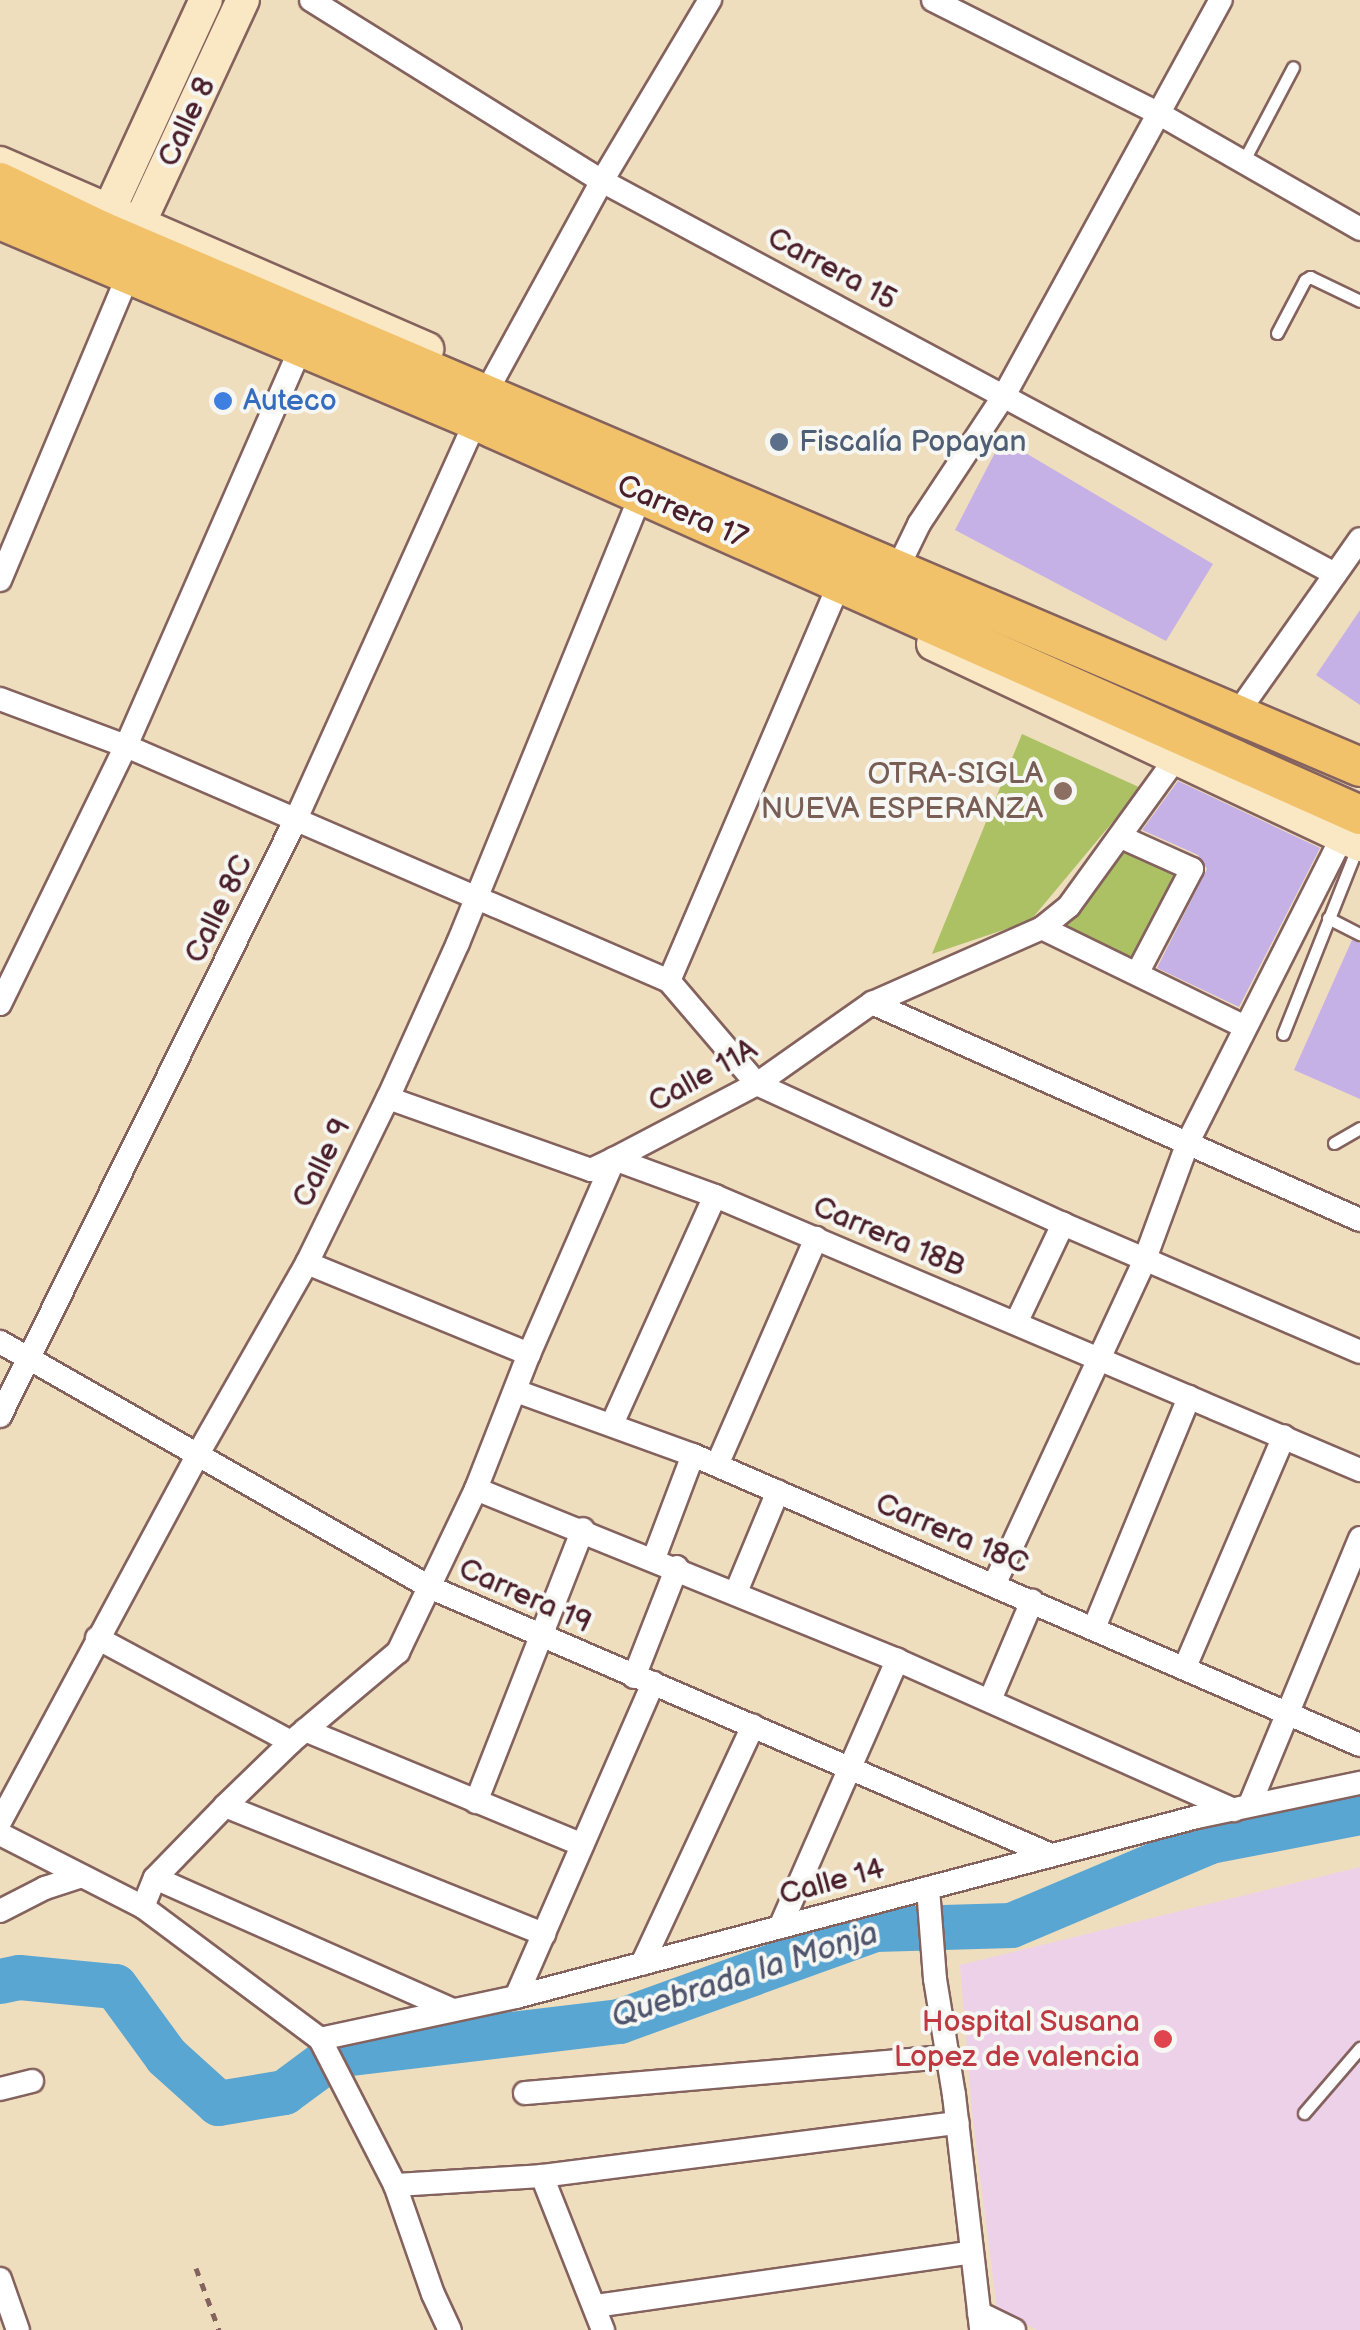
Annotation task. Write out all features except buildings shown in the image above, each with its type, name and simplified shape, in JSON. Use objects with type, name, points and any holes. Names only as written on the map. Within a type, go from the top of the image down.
[{"type":"main road","name":"Calle 8","points":[[120,227],[206,0]]},
{"type":"main road","name":"Calle 8","points":[[120,227],[243,0]]},
{"type":"main road","name":"Carrera 17","points":[[0,163],[120,227],[1238,710],[1360,755]]},
{"type":"main road","name":"Carrera 17","points":[[0,182],[494,378],[903,558],[1360,767]]},
{"type":"main road","name":"Carrera 17","points":[[0,220],[474,426],[1259,783],[1355,835]]},
{"type":"main road","points":[[0,233],[296,358],[474,426],[1174,761],[1259,783]]},
{"type":"street","name":"Carrera 15","points":[[310,0],[602,181],[1335,574]]},
{"type":"street","points":[[494,378],[602,181],[710,0]]},
{"type":"street","points":[[933,0],[1156,112],[1360,229]]},
{"type":"street","points":[[976,22],[989,0]]},
{"type":"street","points":[[903,558],[919,524],[1005,394],[1156,112],[1222,0]]},
{"type":"street","points":[[0,580],[124,286]]},
{"type":"street","points":[[0,1004],[126,746],[296,358]]},
{"type":"street","name":"Calle 8C","points":[[0,1416],[32,1359],[296,819],[474,426]]},
{"type":"street","name":"Calle 9","points":[[0,1822],[198,1454],[307,1263],[388,1098],[476,897],[638,502]]},
{"type":"street","points":[[1238,710],[1360,539]]},
{"type":"street","points":[[670,981],[834,596]]},
{"type":"street","points":[[0,699],[126,746],[670,981],[757,1084],[1063,1224],[1360,1352]]},
{"type":"street","name":"Calle 11A","points":[[614,1158],[757,1084],[872,1003],[1042,928],[1069,906],[1174,761]]},
{"type":"street","points":[[994,1585],[1095,1359],[1145,1259],[1188,1142],[1243,1026],[1355,835]]},
{"type":"street","points":[[1120,837],[1192,868],[1138,972]]},
{"type":"street","points":[[1042,928],[1243,1026]]},
{"type":"street","points":[[872,1003],[1360,1220]]},
{"type":"street","name":"Carrera 18B","points":[[388,1098],[591,1170],[614,1158],[714,1196],[1360,1470]]},
{"type":"street","points":[[143,1907],[154,1878],[225,1806],[298,1736],[398,1652],[476,1489],[528,1354],[614,1158]]},
{"type":"street","points":[[612,1424],[714,1196]]},
{"type":"street","points":[[1016,1323],[1063,1224]]},
{"type":"street","points":[[717,1465],[816,1238]]},
{"type":"street","points":[[307,1263],[528,1354]]},
{"type":"street","name":"Carrera 19","points":[[0,1342],[427,1586],[1051,1856]]},
{"type":"street","name":"Carrera 18C","points":[[516,1391],[693,1454],[1360,1745]]},
{"type":"street","points":[[1094,1628],[1189,1397]]},
{"type":"street","points":[[1184,1667],[1284,1436]]},
{"type":"street","points":[[654,1558],[693,1454]]},
{"type":"street","points":[[476,1489],[736,1592],[1242,1807],[1360,1538]]},
{"type":"street","points":[[736,1592],[778,1491]]},
{"type":"street","points":[[476,1802],[583,1529]]},
{"type":"street","points":[[516,1998],[582,1845],[644,1680],[677,1568]]},
{"type":"street","points":[[990,1700],[1032,1601]]},
{"type":"street","points":[[97,1638],[298,1736],[582,1845]]},
{"type":"street","points":[[780,1927],[897,1660]]},
{"type":"street","points":[[642,1964],[752,1726]]},
{"type":"street","name":"Calle 14","points":[[324,2048],[452,2009],[516,1998],[780,1927],[929,1898],[1051,1856],[1242,1807],[1360,1783]]},
{"type":"street","points":[[225,1806],[544,1934]]},
{"type":"street","points":[[0,1834],[143,1907],[324,2048],[395,2184],[433,2294],[450,2330]]},
{"type":"street","points":[[0,1911],[44,1888],[81,1876]]},
{"type":"street","points":[[154,1878],[452,2009]]},
{"type":"street","points":[[929,1898],[935,1979],[958,2124],[969,2253],[980,2322],[1014,2330]]},
{"type":"street","points":[[524,2094],[948,2057]]},
{"type":"street","points":[[0,2090],[32,2081]]},
{"type":"street","points":[[395,2184],[542,2176],[958,2124]]},
{"type":"street","points":[[542,2176],[603,2330]]},
{"type":"street","points":[[595,2306],[969,2253]]},
{"type":"street","points":[[0,2279],[18,2330]]},
{"type":"lane","points":[[1243,162],[1293,68]]},
{"type":"lane","points":[[1277,333],[1310,277],[1360,301]]},
{"type":"lane","points":[[1283,1034],[1355,835]]},
{"type":"lane","points":[[1328,918],[1360,934]]},
{"type":"lane","points":[[1334,1143],[1360,1128]]},
{"type":"lane","points":[[1304,2113],[1360,2048]]},
{"type":"path","points":[[196,2268],[219,2330]]},
{"type":"shaded area","name":"Hospital Susana Lopez de valencia","points":[[1360,1867],[1360,2330],[1037,2330],[997,2310],[972,2113],[960,1965]]},
{"type":"green space","points":[[1022,734],[1141,788],[1030,921],[932,954]]},
{"type":"green space","points":[[1126,850],[1179,873],[1134,959],[1064,926]]},
{"type":"waterway","name":"Quebrada la Monja","points":[[0,1981],[19,1977],[115,1986],[166,2056],[218,2103],[284,2092],[334,2055],[619,2021],[875,1929],[1011,1925],[1210,1841],[1360,1812]]},
{"type":"place","name":"Auteco","points":[[223,401]]},
{"type":"place","name":"Fiscalía Popayan","points":[[779,442]]},
{"type":"place","name":"OTRA-SIGLA NUEVA ESPERANZA","points":[[1063,791]]},
{"type":"place","name":"Hospital Susana Lopez de valencia","points":[[1163,2039]]}]
